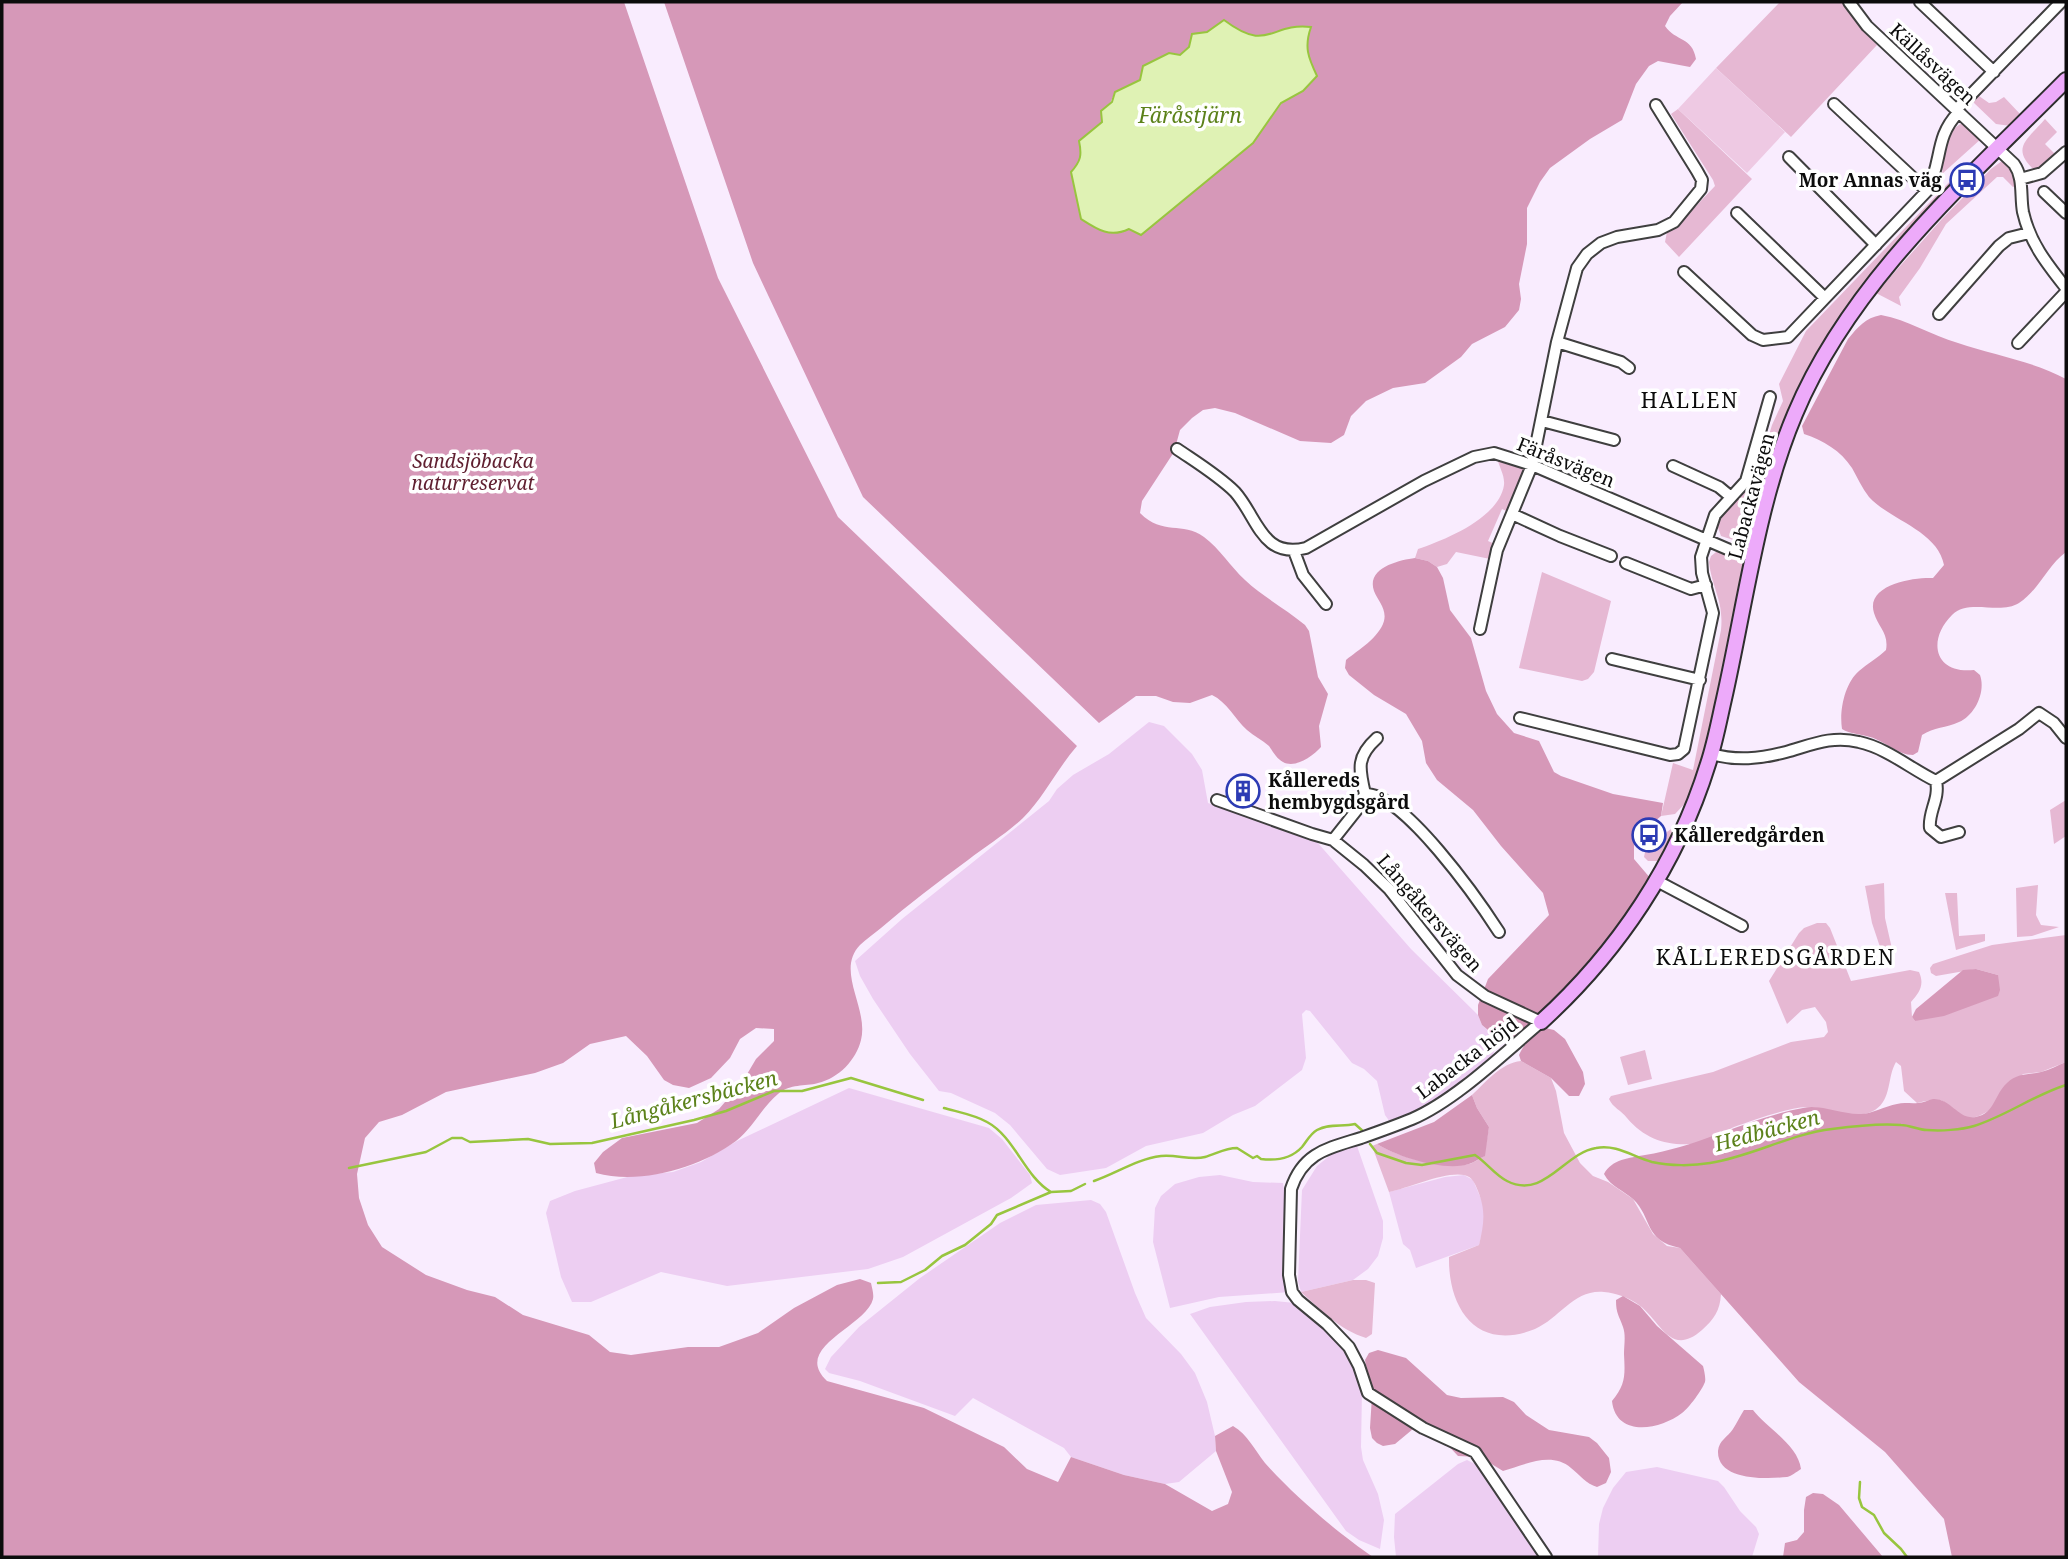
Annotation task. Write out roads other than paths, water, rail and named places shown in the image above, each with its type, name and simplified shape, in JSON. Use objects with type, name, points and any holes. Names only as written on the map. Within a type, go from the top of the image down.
[{"type":"street","name":"Källåsvägen","points":[[1849,2],[1867,26],[2014,164],[2020,179]]},
{"type":"street","points":[[1920,2],[1994,72]]},
{"type":"street","points":[[1684,272],[1752,335],[1763,340],[1788,337],[1927,191],[1937,167],[1944,129],[2061,2]]},
{"type":"street","name":"Labackavägen","points":[[1541,1022],[1568,998],[1601,961],[1635,916],[1676,843],[1711,754],[1754,556],[1783,443],[1800,401],[1832,341],[1882,272],[2066,80]]},
{"type":"street","points":[[1834,104],[1927,191]]},
{"type":"street","points":[[1479,629],[1497,550],[1532,465],[1557,342],[1577,268],[1587,254],[1601,243],[1617,237],[1665,228],[1682,214],[1701,189],[1702,180],[1698,171],[1656,105]]},
{"type":"street","points":[[2018,343],[2066,290],[2040,255],[2029,233],[2023,212],[2020,179],[2042,173],[2066,152]]},
{"type":"street","points":[[1789,157],[1876,245]]},
{"type":"street","points":[[2044,192],[2066,213]]},
{"type":"street","points":[[1737,213],[1825,298]]},
{"type":"street","points":[[1940,314],[1999,246],[2009,238],[2029,233]]},
{"type":"street","points":[[1557,342],[1621,362],[1629,368]]},
{"type":"street","points":[[1520,718],[1670,755],[1678,754],[1686,743],[1713,613],[1702,573],[1702,558],[1715,514],[1746,481],[1770,397]]},
{"type":"street","points":[[1542,421],[1614,440]]},
{"type":"street","points":[[1177,449],[1234,491],[1268,541],[1276,547],[1294,551],[1298,568],[1326,604]]},
{"type":"street","name":"Färåsvägen","points":[[1294,551],[1325,538],[1423,481],[1474,457],[1494,453],[1532,465],[1732,551],[1754,556]]},
{"type":"street","points":[[1673,466],[1719,486],[1731,497]]},
{"type":"street","points":[[1512,513],[1611,556]]},
{"type":"street","points":[[1626,563],[1691,589],[1706,586]]},
{"type":"street","points":[[1612,659],[1700,680]]},
{"type":"street","points":[[1936,781],[2020,729],[2039,713],[2054,723],[2066,738]]},
{"type":"street","points":[[1333,840],[1356,811],[1365,794],[1361,759],[1367,747],[1377,738]]},
{"type":"street","points":[[1711,754],[1744,760],[1826,740],[1858,741],[1936,781]]},
{"type":"street","points":[[1936,781],[1938,793],[1930,828],[1934,834],[1941,836],[1959,832]]},
{"type":"street","points":[[1365,794],[1379,796],[1437,848],[1499,932]]},
{"type":"street","name":"Långåkersvägen","points":[[1217,800],[1333,840],[1389,889],[1457,975],[1485,996],[1541,1022]]},
{"type":"street","points":[[1657,881],[1742,926]]},
{"type":"street","name":"Labacka höjd","points":[[1541,1022],[1431,1110],[1392,1127],[1331,1146],[1308,1161],[1294,1178],[1291,1189],[1289,1275],[1292,1292],[1298,1300],[1328,1324],[1349,1347],[1359,1366],[1368,1394],[1423,1428],[1475,1452],[1546,1557]]},
{"type":"water","name":"Färåstjärn","points":[[1224,20],[1239,30],[1260,36],[1297,27],[1311,27],[1308,52],[1317,76],[1303,91],[1281,103],[1253,143],[1141,235],[1129,229],[1116,233],[1104,232],[1081,219],[1071,172],[1080,158],[1079,141],[1102,122],[1101,111],[1112,102],[1115,92],[1140,80],[1143,66],[1169,53],[1180,55],[1189,47],[1192,34],[1207,32]]},
{"type":"waterway","name":"Långåkersbäcken","points":[[349,1168],[426,1152],[452,1138],[462,1138],[470,1142],[528,1139],[550,1144],[592,1143],[726,1111],[774,1091],[802,1091],[851,1078],[923,1100]]},
{"type":"waterway","name":"Hedbäcken","points":[[1370,1144],[1377,1153],[1406,1163],[1422,1165],[1475,1155],[1507,1181],[1532,1185],[1553,1174],[1574,1158],[1596,1148],[1618,1149],[1659,1163],[1703,1164],[1726,1160],[1801,1135],[1832,1129],[1884,1124],[1933,1130],[1969,1127],[1986,1122],[2066,1085]]},
{"type":"waterway","name":"Långåkersbäcken","points":[[944,1108],[977,1117],[997,1129],[1034,1176],[1051,1192],[1071,1191],[1085,1184]]},
{"type":"waterway","name":"Hedbäcken","points":[[1094,1181],[1135,1163],[1161,1156],[1200,1158],[1237,1148],[1253,1158],[1257,1156],[1267,1160],[1278,1159],[1298,1151],[1310,1136],[1322,1128],[1355,1124],[1365,1133]]},
{"type":"waterway","points":[[878,1283],[901,1282],[925,1270],[942,1256],[965,1245],[991,1224],[997,1215],[1051,1192]]},
{"type":"waterway","points":[[1860,1482],[1859,1498],[1862,1507],[1874,1515],[1884,1533],[1907,1557]]},
{"type":"place","name":"Mor Annas väg","points":[[1967,180]]},
{"type":"place","name":"Kållereds hembygdsgård","points":[[1243,791]]},
{"type":"place","name":"Kålleredgården","points":[[1649,835]]},
{"type":"district","name":"HALLEN","points":[[1690,401]]},
{"type":"district","name":"KÅLLEREDSGÅRDEN","points":[[1776,958]]},
{"type":"park label","name":"Sandsjöbacka naturreservat","points":[[473,472]]}]
